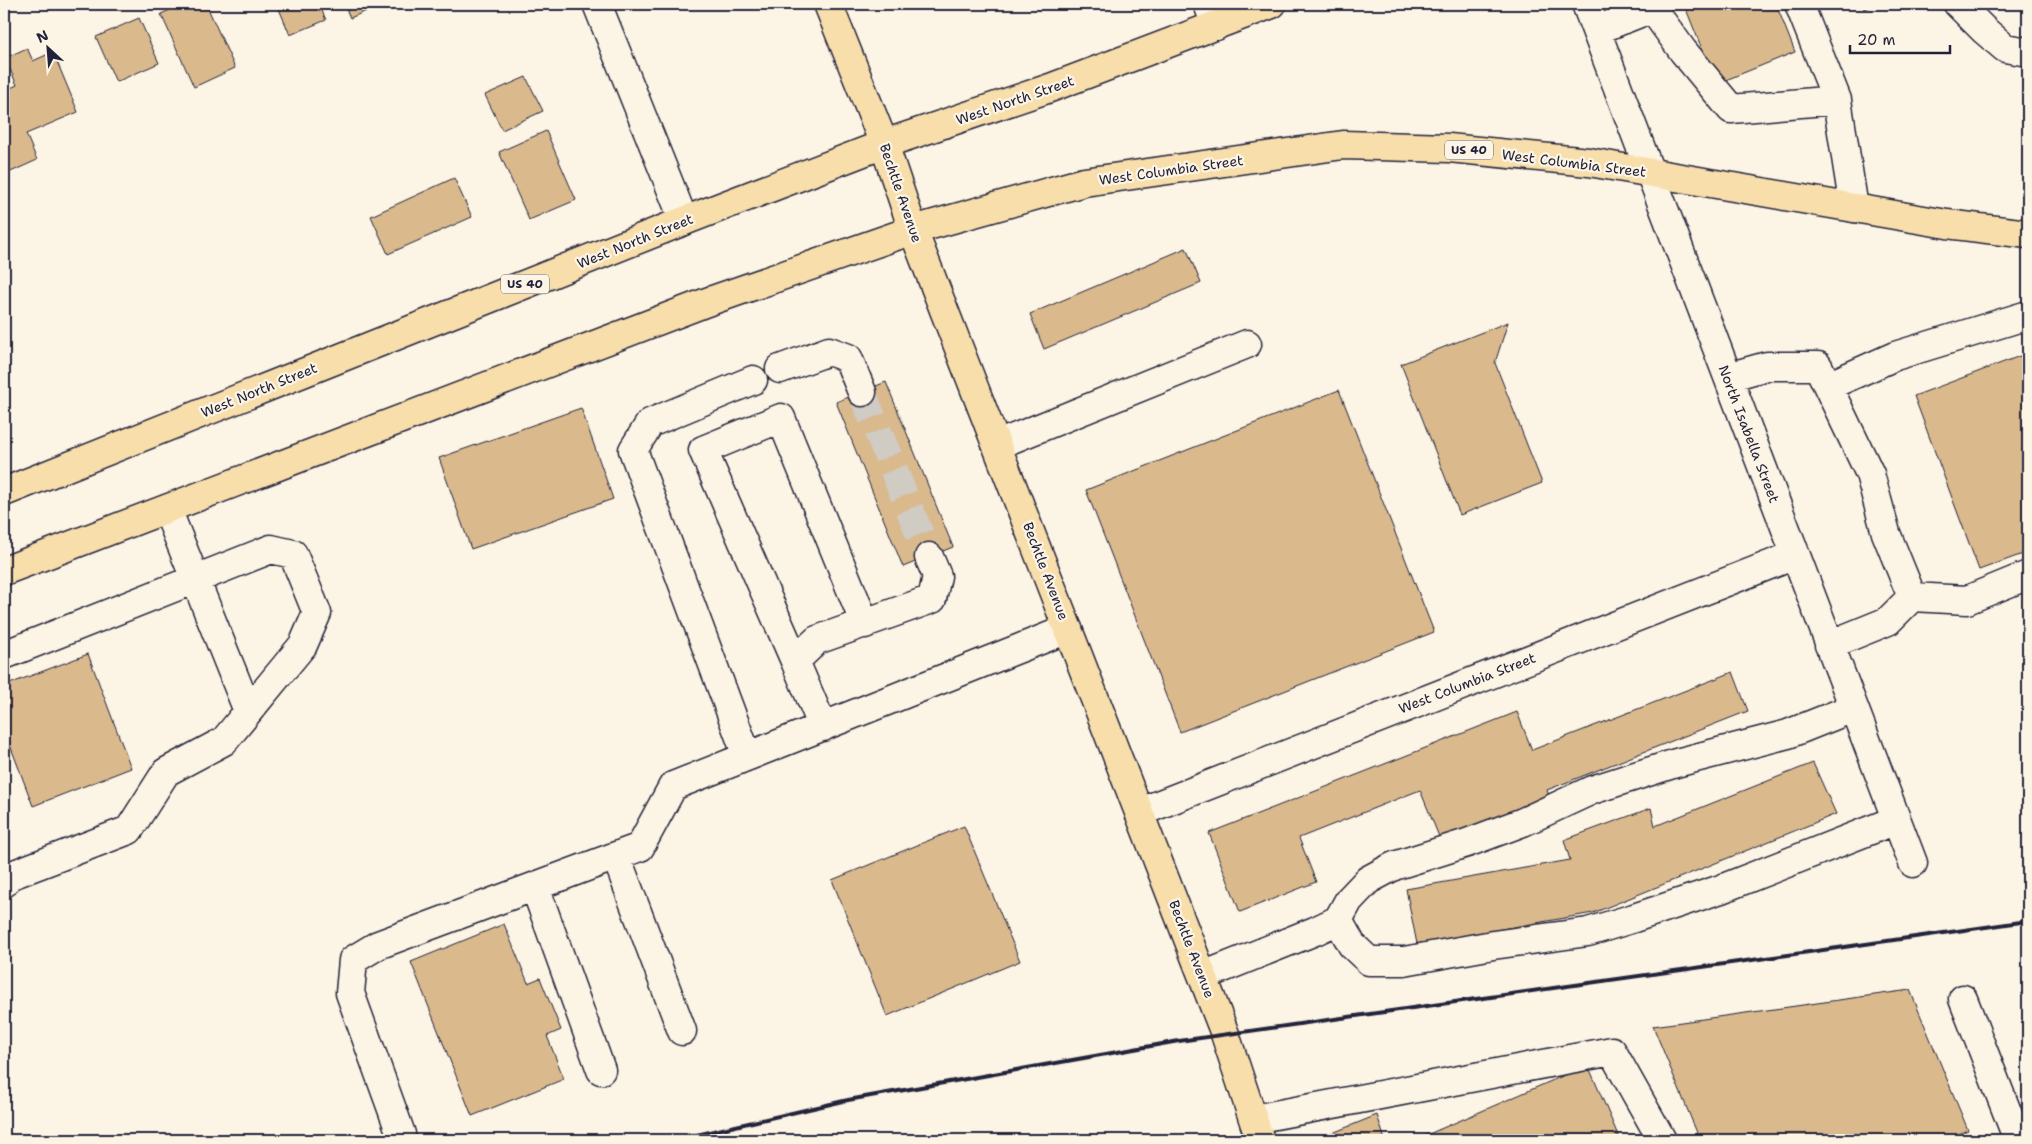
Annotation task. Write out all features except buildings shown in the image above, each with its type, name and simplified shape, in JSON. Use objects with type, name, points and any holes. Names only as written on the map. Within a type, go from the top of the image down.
[{"type":"main road","name":"Bechtle Avenue","points":[[828,4],[884,144],[913,230],[1203,976],[1235,1060],[1257,1130]]},
{"type":"main road","name":"West North Street","points":[[4,492],[684,221],[884,144],[1050,88],[1212,15],[1272,4]]},
{"type":"main road","name":"West Columbia Street","points":[[913,230],[1084,182],[1343,145],[1449,148],[1589,162],[1947,224],[2028,234]]},
{"type":"main road","name":"US 40","points":[[4,572],[707,302],[913,230]]},
{"type":"street","points":[[597,4],[684,221]]},
{"type":"street","name":"North Isabella Street","points":[[1586,4],[1913,863]]},
{"type":"street","points":[[1799,4],[1837,100],[1854,208]]},
{"type":"street","points":[[1958,4],[2005,48],[2028,52]]},
{"type":"street","points":[[1597,30],[1652,6],[1683,51],[1731,109],[1837,100]]},
{"type":"street","points":[[1828,386],[1896,356],[2028,315]]},
{"type":"street","points":[[997,445],[1247,344]]},
{"type":"street","points":[[780,369],[829,351],[848,358],[862,392]]},
{"type":"street","points":[[1728,377],[1767,366],[1818,366],[1870,474],[1886,533],[1912,598]]},
{"type":"street","points":[[747,756],[633,450],[650,423],[753,380]]},
{"type":"street","points":[[822,726],[703,450],[781,418],[865,624]]},
{"type":"street","points":[[167,509],[248,711]]},
{"type":"street","points":[[4,655],[271,549],[293,554],[317,613],[303,645],[224,741],[166,772],[129,830],[9,876],[4,883]]},
{"type":"street","name":"West Columbia Street","points":[[1140,812],[1795,555]]},
{"type":"street","points":[[795,660],[817,640],[932,599],[937,576],[929,557]]},
{"type":"street","points":[[1829,645],[1888,621],[1912,598],[1967,600],[2028,575]]},
{"type":"street","points":[[401,1134],[350,993],[354,960],[378,945],[640,847],[673,786],[1068,629]]},
{"type":"street","points":[[1203,976],[1315,932],[1338,920],[1349,900],[1368,880],[1394,866],[1467,843],[1523,822],[1592,790],[1676,763],[1788,734],[1853,708]]},
{"type":"street","points":[[1338,920],[1352,945],[1369,962],[1404,961],[1588,932],[1721,889],[1896,820]]},
{"type":"street","points":[[616,856],[682,1031]]},
{"type":"street","points":[[535,887],[601,1070]]},
{"type":"street","points":[[1963,999],[2018,1140]]},
{"type":"street","points":[[1257,1130],[1612,1051],[1662,1140]]},
{"type":"tunnel","points":[[862,392],[929,557]]},
{"type":"railway","points":[[675,1140],[848,1100],[1179,1041],[2028,921]]}]
